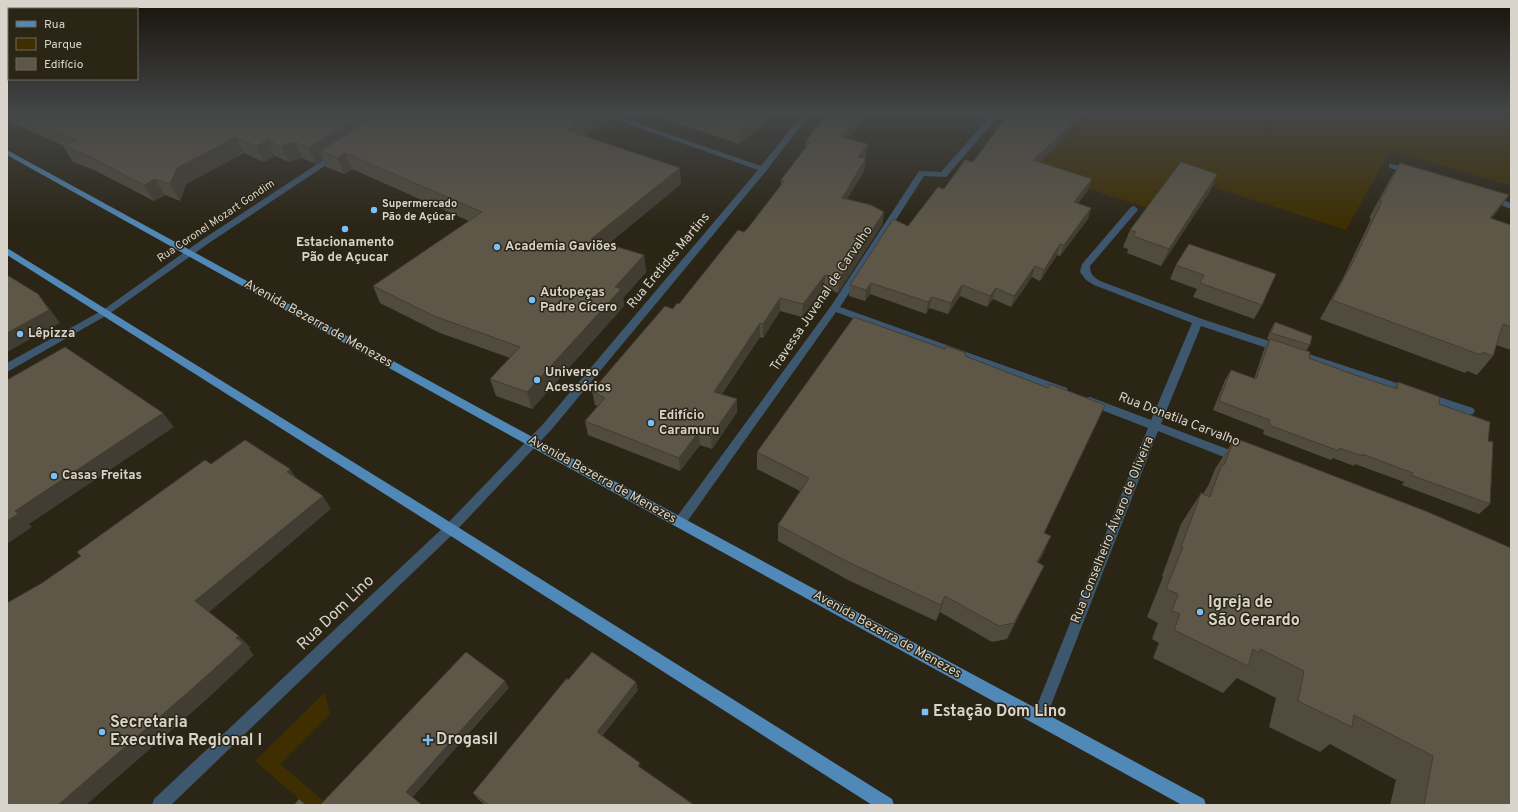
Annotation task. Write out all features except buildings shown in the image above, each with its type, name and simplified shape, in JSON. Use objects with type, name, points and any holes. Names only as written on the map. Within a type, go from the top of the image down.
[{"type":"main road","name":"Avenida Bezerra de Menezes","points":[[7,152],[533,442],[1198,805]]},
{"type":"main road","points":[[7,251],[886,805]]},
{"type":"street","points":[[711,151],[763,169]]},
{"type":"street","name":"Rua Eretides Martins","points":[[533,442],[548,426],[777,151]]},
{"type":"street","name":"Travessa Juvenal de Carvalho","points":[[680,522],[834,308],[922,173],[943,175],[964,151]]},
{"type":"street","name":"Rua Coronel Mozart Gondim","points":[[7,368],[106,312],[190,252],[343,152]]},
{"type":"street","points":[[1392,166],[1419,174]]},
{"type":"street","points":[[1477,192],[1511,206]]},
{"type":"street","points":[[1134,209],[1085,266],[1084,272],[1089,278],[1198,320],[1469,411]]},
{"type":"street","name":"Rua Donatila Carvalho","points":[[834,308],[1077,396],[1248,461]]},
{"type":"street","name":"Rua Conselheiro Álvaro de Oliveira","points":[[1039,718],[1198,320]]},
{"type":"street","name":"Rua Dom Lino","points":[[160,805],[450,529],[533,442]]},
{"type":"green space","points":[[1051,151],[1511,151],[1511,186],[1390,151],[1346,230],[1175,175],[1151,209],[1031,171]]},
{"type":"green space","points":[[325,692],[330,714],[280,764],[325,802],[322,805],[306,805],[255,761]]},
{"type":"place","name":"Supermercado Pão de Açúcar","points":[[374,210]]},
{"type":"place","name":"Estacionamento Pão de Açucar","points":[[345,229]]},
{"type":"place","name":"Academia Gaviões","points":[[497,247]]},
{"type":"place","name":"Autopeças Padre Cícero","points":[[532,300]]},
{"type":"place","name":"Lêpizza","points":[[20,334]]},
{"type":"place","name":"Universo Acessórios","points":[[537,380]]},
{"type":"place","name":"Edifício Caramuru","points":[[651,423]]},
{"type":"place","name":"Casas Freitas","points":[[54,476]]},
{"type":"place","name":"Igreja de São Gerardo","points":[[1200,612]]},
{"type":"place","name":"Estação Dom Lino","points":[[925,712]]},
{"type":"place","name":"Secretaria Executiva Regional I","points":[[102,732]]},
{"type":"place","name":"Drogasil","points":[[428,740]]}]
